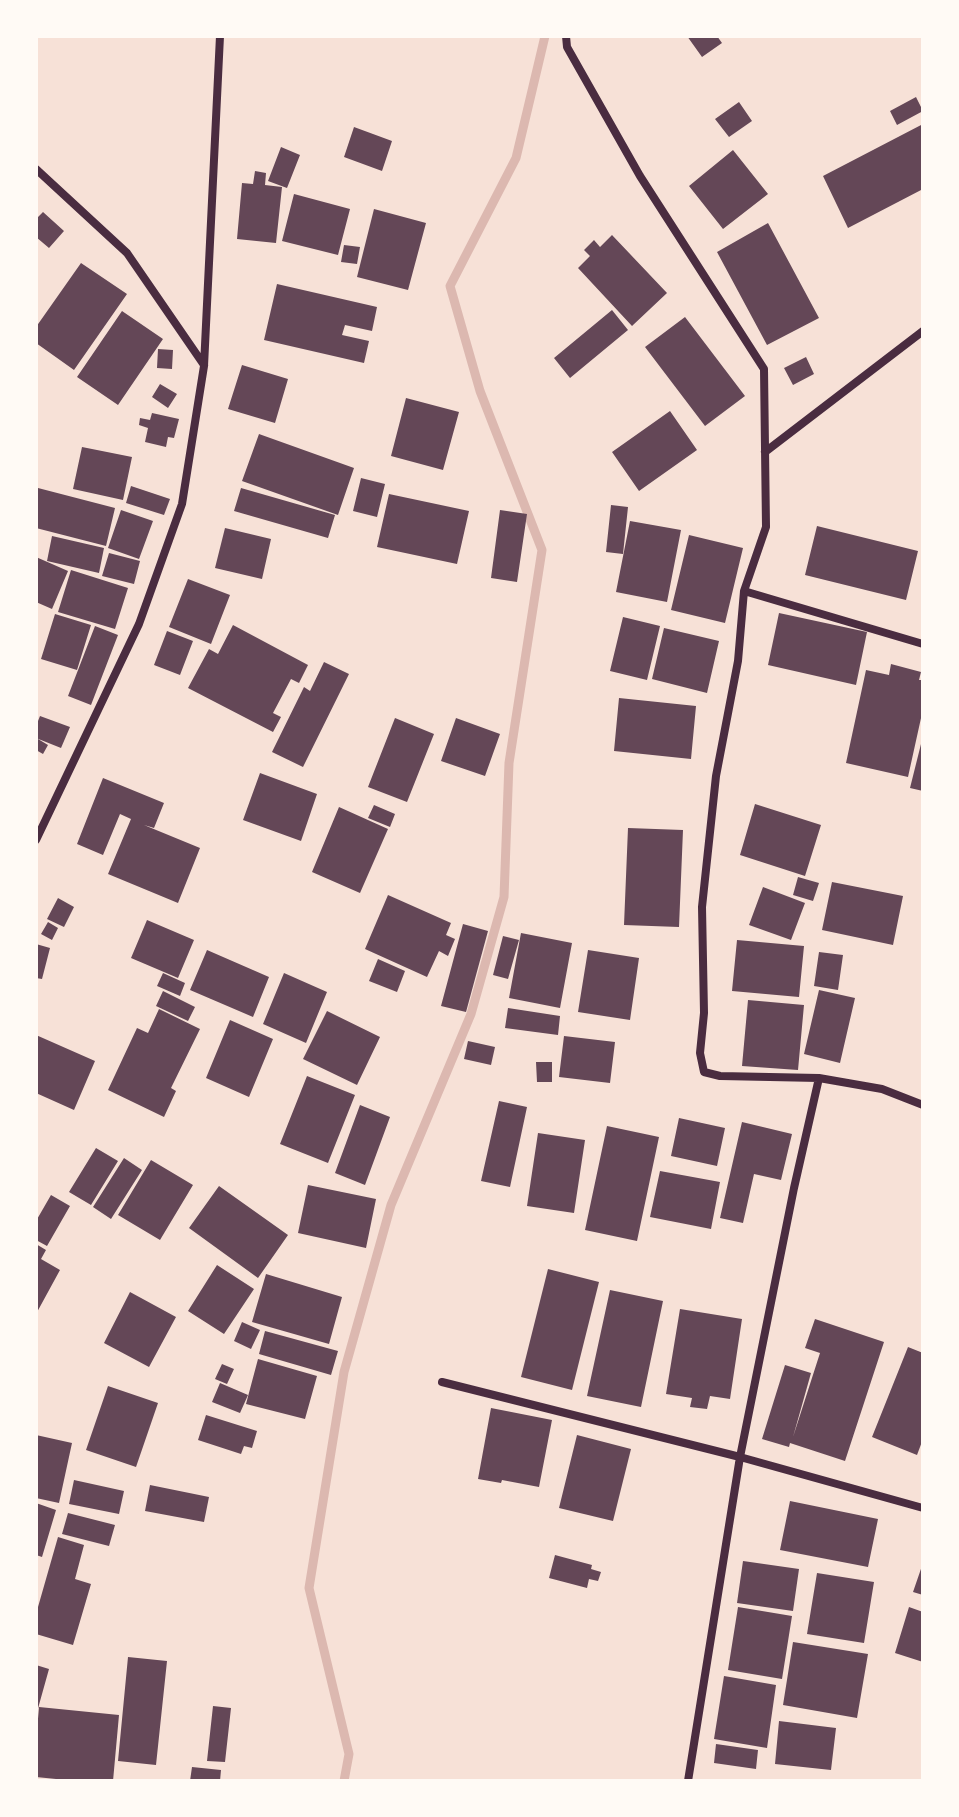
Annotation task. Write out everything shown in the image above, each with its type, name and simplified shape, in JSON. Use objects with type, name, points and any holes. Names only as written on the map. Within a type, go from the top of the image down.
[{"type":"street","points":[[36,840],[139,624],[182,504],[204,366],[220,36]]},
{"type":"street","points":[[566,36],[567,47],[640,176],[764,369],[766,527],[744,591],[738,661],[716,776],[702,907],[704,1013],[700,1053],[704,1072],[720,1076],[819,1078],[882,1089],[923,1105]]},
{"type":"street","points":[[36,169],[127,253],[204,366]]},
{"type":"street","points":[[765,452],[923,331]]},
{"type":"street","points":[[744,591],[923,644]]},
{"type":"street","points":[[688,1781],[740,1457],[819,1078]]},
{"type":"street","points":[[442,1382],[740,1457],[923,1508]]},
{"type":"building","points":[[687,36],[717,36],[722,43],[702,57]]},
{"type":"building","points":[[916,97],[923,111],[897,125],[890,111]]},
{"type":"building","points":[[739,102],[752,121],[729,137],[715,119]]},
{"type":"building","points":[[923,124],[923,189],[848,228],[823,176]]},
{"type":"building","points":[[354,127],[392,141],[382,171],[344,157]]},
{"type":"building","points":[[281,147],[300,155],[287,188],[268,181]]},
{"type":"building","points":[[733,150],[768,194],[723,229],[689,186]]},
{"type":"building","points":[[255,171],[266,173],[265,185],[282,187],[276,243],[237,239],[242,183],[253,184]]},
{"type":"building","points":[[294,194],[350,209],[338,255],[282,241]]},
{"type":"building","points":[[374,209],[426,223],[408,290],[357,277]]},
{"type":"building","points":[[43,212],[64,231],[49,248],[36,237],[36,219]]},
{"type":"building","points":[[768,223],[819,318],[767,345],[717,252]]},
{"type":"building","points":[[612,235],[667,293],[632,326],[578,268],[590,256],[584,250],[594,240],[600,247]]},
{"type":"building","points":[[344,245],[360,247],[357,264],[341,262]]},
{"type":"building","points":[[81,263],[127,294],[74,370],[36,343],[36,327]]},
{"type":"building","points":[[277,284],[377,307],[372,331],[345,325],[342,335],[369,341],[364,363],[264,340]]},
{"type":"building","points":[[612,310],[628,330],[570,378],[554,358]]},
{"type":"building","points":[[122,311],[163,339],[118,405],[77,377]]},
{"type":"building","points":[[685,317],[745,396],[705,426],[645,347]]},
{"type":"building","points":[[158,349],[173,350],[172,369],[157,368]]},
{"type":"building","points":[[806,357],[814,374],[793,385],[784,368]]},
{"type":"building","points":[[242,365],[288,379],[275,423],[228,409]]},
{"type":"building","points":[[160,384],[177,394],[168,408],[152,397]]},
{"type":"building","points":[[406,398],[459,412],[443,470],[391,456]]},
{"type":"building","points":[[670,411],[697,450],[639,491],[612,452]]},
{"type":"building","points":[[152,413],[179,419],[174,438],[168,437],[166,447],[145,442],[148,428],[139,425],[140,418],[150,420]]},
{"type":"building","points":[[259,434],[354,468],[338,515],[242,481]]},
{"type":"building","points":[[82,447],[132,457],[123,500],[73,489]]},
{"type":"building","points":[[361,478],[385,484],[377,517],[353,511]]},
{"type":"building","points":[[131,486],[170,499],[164,515],[126,503]]},
{"type":"building","points":[[38,488],[115,508],[106,546],[36,528]]},
{"type":"building","points":[[241,488],[335,515],[328,538],[234,511]]},
{"type":"building","points":[[389,494],[469,511],[457,564],[377,547]]},
{"type":"building","points":[[611,505],[628,507],[623,554],[606,552]]},
{"type":"building","points":[[121,510],[153,521],[139,559],[108,548]]},
{"type":"building","points":[[500,510],[527,514],[517,582],[491,578]]},
{"type":"building","points":[[630,521],[681,530],[667,602],[616,592]]},
{"type":"building","points":[[817,526],[918,551],[906,600],[805,575]]},
{"type":"building","points":[[225,528],[271,539],[262,579],[215,568]]},
{"type":"building","points":[[689,535],[743,548],[725,623],[671,610]]},
{"type":"building","points":[[52,536],[104,548],[99,573],[47,561]]},
{"type":"building","points":[[109,553],[140,561],[134,584],[102,576]]},
{"type":"building","points":[[36,557],[68,571],[52,609],[36,602]]},
{"type":"building","points":[[71,570],[128,588],[115,629],[58,612]]},
{"type":"building","points":[[188,579],[230,595],[211,644],[169,627]]},
{"type":"building","points":[[779,613],[867,632],[856,685],[768,665]]},
{"type":"building","points":[[55,614],[91,625],[77,670],[41,659]]},
{"type":"building","points":[[623,617],[660,626],[647,680],[610,671]]},
{"type":"building","points":[[233,625],[308,665],[299,683],[291,679],[273,713],[281,717],[273,732],[188,688],[209,649],[218,654]]},
{"type":"building","points":[[95,626],[118,635],[91,705],[68,696]]},
{"type":"building","points":[[664,628],[719,641],[707,693],[652,679]]},
{"type":"building","points":[[167,631],[193,641],[180,675],[154,665]]},
{"type":"building","points":[[324,662],[349,674],[303,767],[272,752],[304,687],[310,691]]},
{"type":"building","points":[[891,664],[921,672],[919,680],[923,680],[923,709],[908,777],[846,763],[866,670],[889,675]]},
{"type":"building","points":[[619,698],[696,706],[691,759],[614,751]]},
{"type":"building","points":[[40,716],[70,727],[61,748],[36,738]]},
{"type":"building","points":[[395,718],[434,734],[407,802],[368,787]]},
{"type":"building","points":[[456,718],[500,734],[485,776],[441,761]]},
{"type":"building","points":[[38,739],[48,745],[43,754],[36,750]]},
{"type":"building","points":[[923,740],[923,791],[910,788]]},
{"type":"building","points":[[260,773],[317,794],[301,841],[243,820]]},
{"type":"building","points":[[103,778],[164,803],[154,828],[144,825],[200,848],[178,903],[108,874],[131,819],[120,814],[103,855],[77,844]]},
{"type":"building","points":[[755,804],[821,825],[805,876],[740,855]]},
{"type":"building","points":[[374,805],[395,814],[390,827],[368,818]]},
{"type":"building","points":[[339,807],[388,829],[360,893],[312,872]]},
{"type":"building","points":[[628,828],[683,830],[679,927],[624,925]]},
{"type":"building","points":[[798,877],[819,883],[813,901],[793,895]]},
{"type":"building","points":[[832,882],[903,896],[893,945],[822,930]]},
{"type":"building","points":[[763,887],[805,903],[791,940],[749,925]]},
{"type":"building","points":[[388,895],[451,923],[446,935],[455,939],[448,956],[439,951],[427,977],[365,949]]},
{"type":"building","points":[[58,898],[74,907],[64,927],[47,919]]},
{"type":"building","points":[[147,920],[194,940],[178,978],[131,958]]},
{"type":"building","points":[[48,922],[58,928],[52,940],[41,934]]},
{"type":"building","points":[[463,924],[488,931],[466,1012],[441,1006]]},
{"type":"building","points":[[521,933],[572,943],[560,1008],[509,998]]},
{"type":"building","points":[[503,936],[519,940],[508,979],[493,975]]},
{"type":"building","points":[[737,940],[804,946],[799,997],[732,991]]},
{"type":"building","points":[[36,944],[50,948],[42,979],[36,978]]},
{"type":"building","points":[[207,950],[269,977],[253,1017],[190,990]]},
{"type":"building","points":[[588,950],[639,958],[630,1020],[578,1012]]},
{"type":"building","points":[[819,952],[843,955],[838,990],[814,986]]},
{"type":"building","points":[[378,959],[405,971],[397,992],[369,981]]},
{"type":"building","points":[[163,973],[185,983],[180,996],[157,986]]},
{"type":"building","points":[[284,973],[327,992],[306,1043],[263,1024]]},
{"type":"building","points":[[819,990],[855,998],[840,1063],[804,1054]]},
{"type":"building","points":[[163,991],[195,1007],[188,1021],[156,1006]]},
{"type":"building","points":[[748,1000],[804,1005],[798,1070],[742,1066]]},
{"type":"building","points":[[508,1008],[560,1016],[558,1035],[505,1028]]},
{"type":"building","points":[[159,1009],[200,1029],[171,1088],[176,1091],[164,1117],[108,1090],[137,1028],[148,1033]]},
{"type":"building","points":[[327,1011],[380,1037],[357,1085],[303,1059]]},
{"type":"building","points":[[230,1020],[273,1039],[249,1097],[206,1078]]},
{"type":"building","points":[[36,1035],[95,1061],[74,1110],[36,1093]]},
{"type":"building","points":[[564,1036],[615,1042],[610,1083],[559,1077]]},
{"type":"building","points":[[468,1041],[495,1047],[491,1065],[464,1059]]},
{"type":"building","points":[[536,1062],[552,1062],[552,1082],[537,1082]]},
{"type":"building","points":[[307,1076],[355,1095],[328,1163],[280,1144]]},
{"type":"building","points":[[499,1101],[527,1107],[510,1187],[481,1181]]},
{"type":"building","points":[[360,1105],[390,1117],[365,1185],[335,1173]]},
{"type":"building","points":[[679,1118],[725,1128],[717,1166],[671,1156]]},
{"type":"building","points":[[742,1122],[792,1134],[781,1180],[754,1174],[743,1223],[720,1218]]},
{"type":"building","points":[[607,1126],[659,1137],[637,1241],[585,1230]]},
{"type":"building","points":[[538,1133],[585,1140],[574,1213],[527,1206]]},
{"type":"building","points":[[96,1148],[118,1161],[91,1205],[69,1192]]},
{"type":"building","points":[[124,1158],[142,1170],[111,1219],[93,1207]]},
{"type":"building","points":[[151,1160],[193,1185],[160,1240],[118,1215]]},
{"type":"building","points":[[660,1171],[720,1182],[711,1229],[650,1217]]},
{"type":"building","points":[[308,1185],[376,1199],[366,1248],[298,1233]]},
{"type":"building","points":[[219,1186],[288,1235],[258,1278],[189,1228]]},
{"type":"building","points":[[51,1195],[70,1206],[47,1246],[36,1240],[36,1221]]},
{"type":"building","points":[[36,1244],[46,1250],[41,1259],[60,1270],[36,1314]]},
{"type":"building","points":[[217,1265],[254,1289],[224,1334],[188,1311]]},
{"type":"building","points":[[548,1269],[599,1282],[572,1390],[521,1377]]},
{"type":"building","points":[[266,1274],[342,1297],[329,1344],[252,1322]]},
{"type":"building","points":[[610,1290],[663,1301],[641,1407],[587,1396]]},
{"type":"building","points":[[130,1292],[176,1317],[149,1367],[104,1343]]},
{"type":"building","points":[[680,1309],[742,1319],[730,1399],[710,1396],[707,1409],[690,1407],[692,1398],[666,1394]]},
{"type":"building","points":[[815,1319],[884,1342],[845,1461],[790,1443],[789,1447],[762,1439],[785,1365],[811,1373],[793,1437],[820,1353],[805,1348]]},
{"type":"building","points":[[242,1322],[260,1330],[251,1349],[234,1341]]},
{"type":"building","points":[[265,1331],[338,1351],[331,1375],[259,1354]]},
{"type":"building","points":[[908,1347],[923,1353],[923,1439],[917,1455],[872,1437]]},
{"type":"building","points":[[258,1359],[317,1376],[305,1419],[246,1404]]},
{"type":"building","points":[[222,1364],[234,1369],[227,1384],[215,1379]]},
{"type":"building","points":[[220,1383],[248,1395],[240,1413],[212,1402]]},
{"type":"building","points":[[108,1386],[158,1403],[136,1467],[86,1450]]},
{"type":"building","points":[[491,1408],[552,1420],[539,1487],[478,1479]]},
{"type":"building","points":[[206,1415],[257,1431],[252,1448],[244,1446],[241,1454],[198,1440]]},
{"type":"building","points":[[36,1435],[72,1443],[59,1503],[36,1498]]},
{"type":"building","points":[[577,1435],[631,1449],[613,1521],[559,1508]]},
{"type":"building","points":[[74,1480],[124,1491],[119,1514],[69,1504]]},
{"type":"building","points":[[150,1485],[209,1497],[204,1522],[145,1511]]},
{"type":"building","points":[[790,1501],[878,1519],[868,1567],[780,1550]]},
{"type":"building","points":[[36,1503],[56,1510],[42,1557],[36,1555]]},
{"type":"building","points":[[68,1513],[115,1525],[109,1546],[62,1534]]},
{"type":"building","points":[[58,1537],[84,1545],[75,1579],[91,1584],[73,1645],[36,1634],[36,1614]]},
{"type":"building","points":[[555,1555],[592,1565],[591,1569],[601,1572],[598,1581],[589,1579],[587,1588],[549,1578]]},
{"type":"building","points":[[743,1561],[799,1569],[793,1611],[737,1603]]},
{"type":"building","points":[[923,1563],[923,1595],[913,1592]]},
{"type":"building","points":[[817,1573],[874,1582],[864,1643],[807,1634]]},
{"type":"building","points":[[738,1607],[792,1616],[782,1679],[728,1670]]},
{"type":"building","points":[[909,1607],[923,1612],[923,1662],[895,1653]]},
{"type":"building","points":[[793,1642],[868,1654],[857,1718],[783,1705]]},
{"type":"building","points":[[128,1657],[167,1661],[156,1765],[118,1761]]},
{"type":"building","points":[[36,1665],[49,1669],[37,1712],[36,1712]]},
{"type":"building","points":[[724,1676],[776,1685],[767,1748],[714,1739]]},
{"type":"building","points":[[213,1706],[231,1708],[225,1762],[207,1761]]},
{"type":"building","points":[[39,1707],[119,1715],[113,1781],[36,1777]]},
{"type":"building","points":[[779,1721],[836,1728],[831,1770],[775,1764]]},
{"type":"building","points":[[716,1744],[758,1750],[756,1769],[714,1763]]},
{"type":"building","points":[[192,1767],[221,1770],[220,1781],[190,1781]]},
{"type":"waterway","points":[[344,1781],[349,1754],[309,1588],[344,1372],[391,1205],[471,1014],[504,897],[509,763],[542,550],[480,391],[450,286],[516,158],[545,36]]}]
